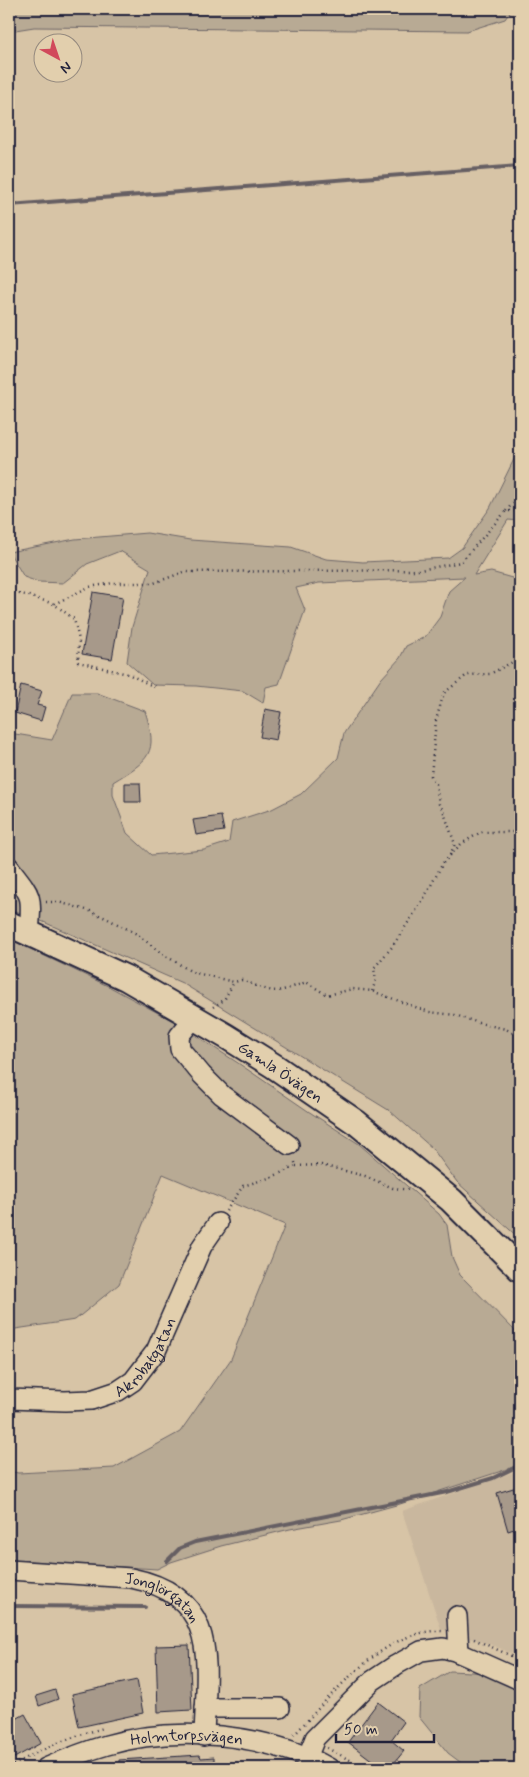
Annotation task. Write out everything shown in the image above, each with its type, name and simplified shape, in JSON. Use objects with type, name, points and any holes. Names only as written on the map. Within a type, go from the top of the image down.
[{"type":"main road","name":"Gamla Övägen","points":[[19,928],[126,978],[274,1066],[357,1123],[451,1200],[520,1268]]},
{"type":"street","points":[[9,867],[29,892],[32,903],[19,928]]},
{"type":"street","points":[[194,1018],[179,1036],[180,1049],[188,1060],[222,1094],[289,1145]]},
{"type":"street","name":"Akrobatgatan","points":[[9,1399],[91,1400],[118,1390],[133,1381],[156,1351],[202,1246],[218,1223]]},
{"type":"street","name":"Jonglörgatan","points":[[9,1570],[130,1578],[145,1581],[170,1592],[186,1605],[196,1618],[201,1630],[206,1654],[204,1736]]},
{"type":"street","points":[[457,1616],[459,1653]]},
{"type":"street","points":[[307,1758],[315,1738],[372,1681],[421,1651],[443,1648],[459,1653],[520,1680]]},
{"type":"street","points":[[205,1708],[280,1708]]},
{"type":"street","name":"Holmtorpsvägen","points":[[46,1768],[108,1745],[167,1735],[236,1738],[296,1753],[329,1768]]},
{"type":"path","points":[[54,604],[89,587],[113,583],[154,583],[184,572],[420,570],[461,562],[520,495]]},
{"type":"path","points":[[506,511],[520,511]]},
{"type":"path","points":[[9,592],[54,604],[74,619],[79,640],[78,662],[128,674],[155,687]]},
{"type":"path","points":[[450,855],[454,844],[443,810],[438,804],[436,784],[431,776],[436,720],[444,693],[467,675],[490,674],[520,658]]},
{"type":"path","points":[[372,991],[376,980],[374,968],[392,947],[430,889],[443,862],[461,844],[481,832],[520,832]]},
{"type":"path","points":[[32,903],[58,902],[90,911],[137,934],[161,953],[192,972],[234,982],[242,980],[268,991],[281,992],[306,982],[327,995],[353,989],[372,991],[429,1012],[455,1015],[506,1029],[520,1037]]},
{"type":"path","points":[[194,1018],[224,1000],[234,982]]},
{"type":"path","points":[[289,1145],[296,1166]]},
{"type":"path","points":[[218,1223],[243,1186],[272,1177],[296,1166],[321,1165],[365,1176],[393,1188],[412,1190]]},
{"type":"shaded area","points":[[9,9],[512,9],[505,19],[467,31],[34,27],[9,31]]},
{"type":"shaded area","points":[[520,447],[520,521],[508,520],[474,575],[491,572],[512,578],[520,578],[520,1239],[457,1182],[432,1148],[390,1111],[182,983],[30,916],[9,909],[9,733],[52,740],[72,693],[97,693],[145,711],[151,737],[151,747],[148,754],[135,768],[113,782],[113,795],[127,833],[151,855],[204,850],[229,842],[232,822],[272,809],[301,794],[338,758],[344,733],[381,679],[400,658],[406,646],[425,637],[440,617],[449,591],[465,577],[319,583],[296,588],[305,610],[279,684],[266,687],[263,703],[243,691],[196,686],[153,685],[127,662],[132,627],[150,569],[120,551],[87,564],[63,583],[38,582],[24,577],[9,552],[75,539],[147,533],[190,540],[291,547],[326,559],[363,562],[448,558],[462,548],[490,508]]},
{"type":"shaded area","points":[[9,939],[110,987],[173,1021],[359,1144],[439,1214],[447,1225],[452,1257],[460,1275],[520,1336],[520,1465],[400,1504],[341,1520],[290,1529],[221,1546],[171,1562],[157,1569],[9,1560],[9,1471],[18,1473],[114,1468],[180,1432],[231,1359],[285,1225],[163,1174],[119,1284],[75,1320],[9,1330]]},
{"type":"shaded area","points":[[520,1470],[520,1657],[495,1646],[441,1629],[402,1511]]},
{"type":"shaded area","points":[[450,1671],[492,1673],[520,1685],[520,1768],[468,1768],[448,1753],[419,1717],[420,1689]]},
{"type":"building","points":[[93,592],[123,597],[112,659],[82,654]]},
{"type":"building","points":[[21,685],[42,691],[37,705],[45,707],[41,721],[15,713]]},
{"type":"building","points":[[265,709],[281,712],[276,740],[260,737]]},
{"type":"building","points":[[125,783],[140,783],[141,802],[125,802]]},
{"type":"building","points":[[221,816],[224,831],[196,835],[193,820]]},
{"type":"building","points":[[520,1486],[520,1527],[508,1531],[497,1493]]},
{"type":"building","points":[[189,1645],[192,1710],[158,1712],[156,1646]]},
{"type":"building","points":[[137,1680],[143,1713],[79,1727],[72,1694]]},
{"type":"building","points":[[55,1690],[58,1699],[39,1706],[36,1696]]},
{"type":"building","points":[[378,1702],[404,1722],[391,1740],[404,1751],[390,1768],[382,1768],[348,1742]]},
{"type":"building","points":[[25,1714],[41,1743],[9,1761],[9,1723]]},
{"type":"building","points":[[200,1755],[201,1758],[214,1757],[214,1768],[119,1768],[119,1760]]},
{"type":"waterway","points":[[9,205],[520,166]]},
{"type":"waterway","points":[[167,1561],[180,1548],[195,1542],[447,1492],[493,1478],[520,1465]]},
{"type":"waterway","points":[[10,1606],[145,1607]]}]
